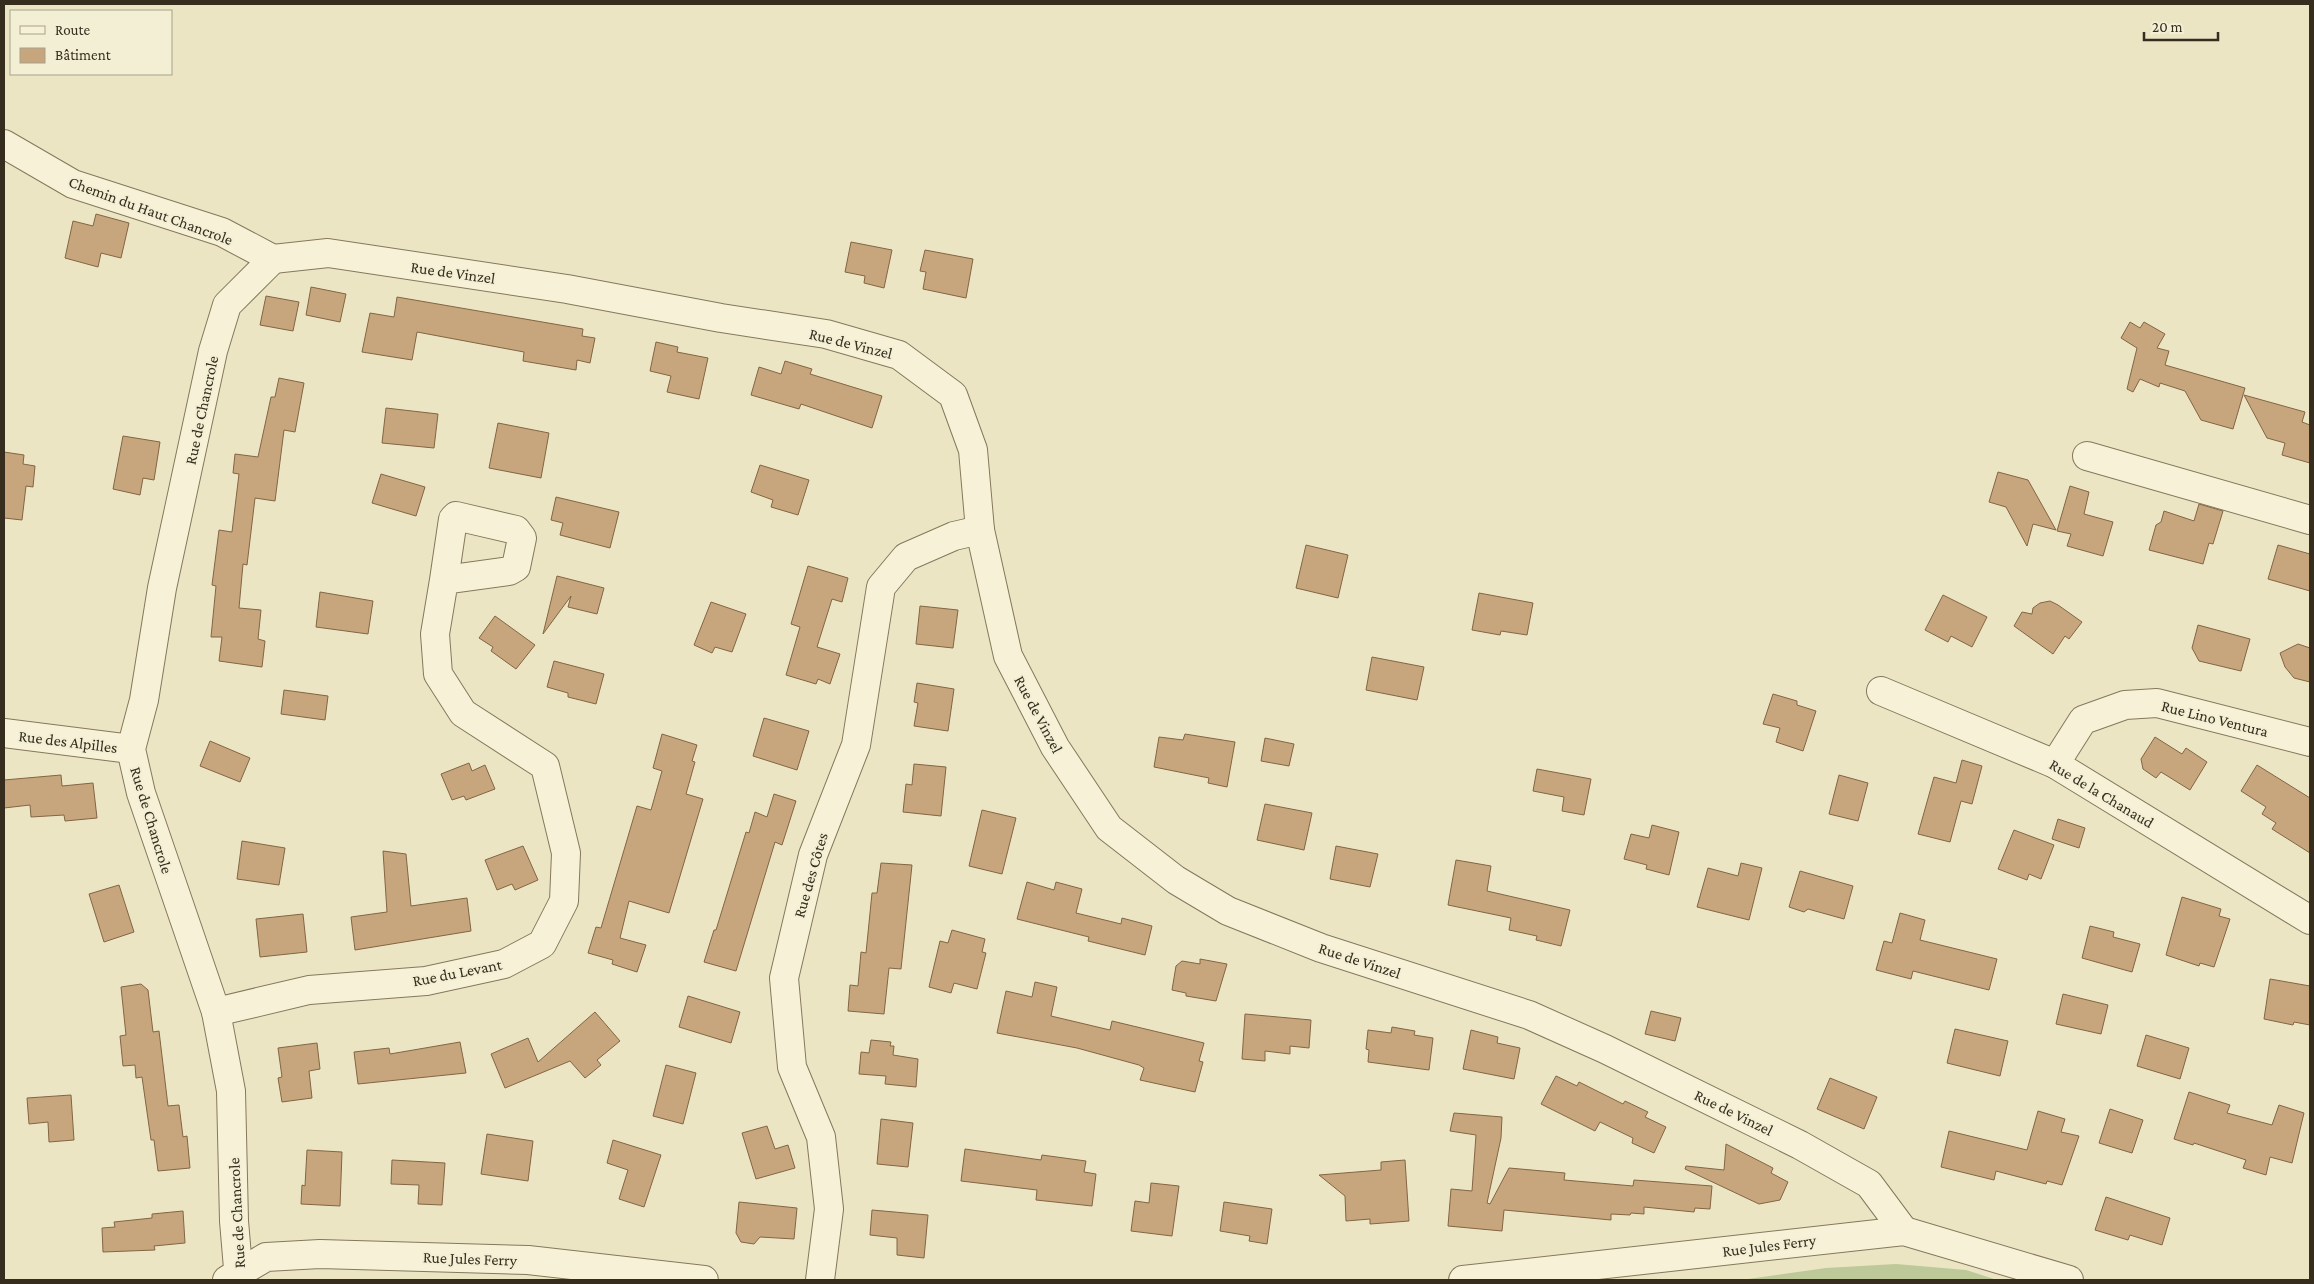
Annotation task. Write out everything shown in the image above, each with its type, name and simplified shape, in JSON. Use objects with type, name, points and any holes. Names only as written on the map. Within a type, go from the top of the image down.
[{"type":"street","name":"Chemin du Haut Chancrole","points":[[4,144],[73,184],[222,232],[272,259]]},
{"type":"street","name":"Rue de Vinzel","points":[[272,259],[328,253],[558,287],[721,318],[826,334],[899,354],[952,396],[974,450],[980,530],[1008,656],[1055,747],[1110,828],[1176,880],[1228,911],[1293,937],[1529,1015],[1605,1049],[1800,1145],[1869,1184],[1904,1231]]},
{"type":"street","name":"Rue de Chancrole","points":[[235,1278],[231,1091],[216,1012],[141,793],[132,749],[144,700],[162,588],[213,351],[227,305],[272,259]]},
{"type":"street","points":[[2087,456],[2310,520]]},
{"type":"street","name":"Rue des Côtes","points":[[820,1280],[830,1209],[821,1137],[792,1067],[784,978],[813,854],[856,745],[881,588],[906,557],[954,536],[980,530]]},
{"type":"street","name":"Rue du Levant","points":[[216,1012],[309,990],[426,981],[504,964],[542,944],[564,901],[566,853],[545,766],[463,713],[438,674],[435,634],[444,580]]},
{"type":"street","name":"Rue de la Chanaud","points":[[1881,691],[2055,764],[2310,920]]},
{"type":"street","name":"Rue Lino Ventura","points":[[2055,764],[2083,720],[2125,705],[2157,703],[2310,742]]},
{"type":"street","name":"Rue des Alpilles","points":[[4,732],[132,749]]},
{"type":"street","name":"Rue Jules Ferry","points":[[1463,1280],[1904,1231],[2069,1280]]},
{"type":"street","name":"Rue Jules Ferry","points":[[235,1278],[266,1258],[320,1254],[528,1260],[704,1280]]},
{"type":"green space","points":[[1896,1264],[1966,1270],[1997,1280],[1741,1280],[1826,1268]]},
{"type":"building","points":[[96,214],[129,223],[121,258],[101,253],[98,267],[65,258],[73,221],[93,226]]},
{"type":"building","points":[[851,242],[892,250],[884,288],[864,283],[865,276],[845,272]]},
{"type":"building","points":[[925,250],[973,259],[966,298],[923,289],[926,272],[920,271]]},
{"type":"building","points":[[311,287],[346,294],[340,322],[306,315]]},
{"type":"building","points":[[266,296],[299,302],[293,331],[260,325]]},
{"type":"building","points":[[397,297],[583,329],[582,336],[595,338],[590,363],[577,360],[576,370],[523,361],[524,352],[417,332],[412,360],[362,352],[370,313],[394,317]]},
{"type":"building","points":[[2130,322],[2140,328],[2144,322],[2165,334],[2157,348],[2169,351],[2165,365],[2245,388],[2233,429],[2201,420],[2185,391],[2160,383],[2159,387],[2140,379],[2133,392],[2127,389],[2137,348],[2121,338]]},
{"type":"building","points":[[656,342],[678,347],[677,352],[708,358],[699,399],[667,392],[671,376],[650,371]]},
{"type":"building","points":[[785,361],[812,369],[810,374],[882,396],[872,428],[801,404],[799,409],[751,395],[759,367],[781,374]]},
{"type":"building","points":[[279,378],[304,383],[295,432],[284,430],[275,501],[255,498],[247,565],[243,564],[239,608],[261,610],[258,639],[265,641],[262,667],[219,661],[222,637],[211,637],[216,586],[212,585],[219,530],[232,532],[239,474],[233,473],[235,454],[258,457],[271,397],[275,397]]},
{"type":"building","points":[[2244,395],[2305,412],[2302,422],[2310,425],[2310,463],[2282,455],[2285,443],[2267,438]]},
{"type":"building","points":[[386,408],[438,414],[434,448],[382,443]]},
{"type":"building","points":[[498,423],[549,433],[541,478],[489,468]]},
{"type":"building","points":[[123,436],[160,442],[154,480],[143,478],[140,495],[113,489]]},
{"type":"building","points":[[4,452],[24,455],[23,464],[35,466],[33,487],[26,486],[22,520],[4,518]]},
{"type":"building","points":[[760,465],[809,480],[798,515],[771,507],[773,500],[751,492]]},
{"type":"building","points":[[1998,472],[2028,480],[2056,530],[2033,524],[2027,546],[2006,507],[1989,502]]},
{"type":"building","points":[[381,474],[425,487],[416,516],[372,503]]},
{"type":"building","points":[[2070,486],[2089,492],[2084,514],[2113,522],[2103,556],[2067,546],[2071,534],[2057,531]]},
{"type":"building","points":[[556,497],[619,512],[610,548],[560,535],[563,523],[551,520]]},
{"type":"building","points":[[2199,504],[2223,511],[2213,544],[2209,543],[2203,564],[2149,550],[2156,525],[2161,522],[2164,511],[2194,521]]},
{"type":"building","points":[[1306,545],[1348,555],[1338,598],[1296,588]]},
{"type":"building","points":[[2278,545],[2310,554],[2310,591],[2268,579]]},
{"type":"building","points":[[808,566],[848,578],[842,602],[832,599],[817,647],[840,654],[830,684],[818,679],[816,684],[786,675],[800,627],[791,624]]},
{"type":"building","points":[[557,576],[604,588],[597,614],[568,607],[571,596],[543,634]]},
{"type":"building","points":[[320,592],[373,601],[368,634],[316,627]]},
{"type":"building","points":[[1479,593],[1533,603],[1527,635],[1501,631],[1500,635],[1472,630]]},
{"type":"building","points":[[1943,595],[1987,617],[1972,647],[1951,636],[1948,642],[1925,630]]},
{"type":"building","points":[[2050,601],[2082,622],[2069,639],[2065,636],[2053,654],[2014,626],[2022,612],[2032,614],[2033,608],[2040,603]]},
{"type":"building","points":[[711,602],[746,614],[732,652],[715,647],[712,653],[694,645]]},
{"type":"building","points":[[920,606],[958,610],[953,648],[916,644]]},
{"type":"building","points":[[495,616],[535,645],[516,669],[491,651],[493,647],[479,638]]},
{"type":"building","points":[[2198,625],[2250,639],[2241,671],[2199,661],[2192,648]]},
{"type":"building","points":[[2298,644],[2310,648],[2310,682],[2294,678],[2285,667],[2280,653]]},
{"type":"building","points":[[1372,657],[1424,667],[1417,700],[1366,690]]},
{"type":"building","points":[[554,661],[604,674],[596,704],[568,697],[568,693],[547,687]]},
{"type":"building","points":[[917,683],[954,689],[948,731],[914,726],[918,703],[914,702]]},
{"type":"building","points":[[284,690],[328,696],[325,720],[281,714]]},
{"type":"building","points":[[1773,694],[1797,701],[1797,705],[1816,711],[1803,751],[1776,742],[1780,728],[1763,724]]},
{"type":"building","points":[[764,718],[809,731],[797,770],[753,756]]},
{"type":"building","points":[[662,734],[697,745],[692,761],[695,762],[686,794],[703,799],[669,913],[629,901],[620,938],[646,945],[637,972],[612,964],[613,960],[588,953],[596,927],[601,928],[637,806],[651,810],[662,771],[653,768]]},
{"type":"building","points":[[1185,734],[1235,742],[1227,787],[1208,783],[1209,778],[1154,767],[1159,737],[1183,740]]},
{"type":"building","points":[[2155,737],[2182,754],[2186,748],[2207,762],[2190,790],[2161,772],[2156,778],[2143,769],[2141,759]]},
{"type":"building","points":[[1265,738],[1294,744],[1289,766],[1261,761]]},
{"type":"building","points":[[210,741],[250,758],[240,782],[200,766]]},
{"type":"building","points":[[1962,760],[1982,766],[1972,804],[1961,801],[1950,842],[1918,834],[1934,777],[1956,783]]},
{"type":"building","points":[[469,763],[472,771],[485,765],[495,789],[466,800],[464,796],[452,800],[441,774]]},
{"type":"building","points":[[914,764],[946,767],[941,816],[903,812],[906,784],[912,785]]},
{"type":"building","points":[[2257,765],[2310,798],[2310,853],[2272,829],[2276,823],[2262,814],[2266,807],[2241,791]]},
{"type":"building","points":[[1537,769],[1591,779],[1584,815],[1562,811],[1564,797],[1533,791]]},
{"type":"building","points":[[61,775],[62,786],[93,783],[97,818],[65,821],[64,815],[31,817],[30,805],[4,808],[4,780]]},
{"type":"building","points":[[1839,775],[1868,783],[1858,821],[1829,814]]},
{"type":"building","points":[[774,794],[796,801],[782,845],[775,842],[736,971],[704,962],[714,930],[716,930],[746,832],[749,833],[755,812],[767,817]]},
{"type":"building","points":[[1265,804],[1312,813],[1304,850],[1257,840]]},
{"type":"building","points":[[982,810],[1016,818],[1002,874],[969,866]]},
{"type":"building","points":[[2058,819],[2085,828],[2079,848],[2052,839]]},
{"type":"building","points":[[1652,825],[1679,832],[1669,875],[1646,869],[1647,865],[1624,859],[1631,834],[1649,838]]},
{"type":"building","points":[[2014,830],[2054,845],[2041,879],[2029,874],[2027,880],[1998,869]]},
{"type":"building","points":[[242,841],[285,848],[279,885],[237,879]]},
{"type":"building","points":[[523,846],[538,880],[515,890],[512,884],[497,890],[485,860]]},
{"type":"building","points":[[1336,846],[1378,854],[1370,887],[1330,879]]},
{"type":"building","points":[[383,851],[406,854],[411,906],[467,898],[471,931],[355,950],[351,917],[387,912]]},
{"type":"building","points":[[1456,860],[1491,866],[1487,891],[1570,910],[1561,946],[1536,940],[1537,936],[1509,930],[1511,918],[1448,905]]},
{"type":"building","points":[[881,863],[912,865],[901,969],[889,968],[884,1014],[848,1011],[850,985],[858,986],[861,952],[866,953],[872,893],[877,893]]},
{"type":"building","points":[[1741,863],[1762,868],[1749,920],[1697,907],[1708,868],[1738,876]]},
{"type":"building","points":[[1800,871],[1853,886],[1844,919],[1808,909],[1804,912],[1789,907]]},
{"type":"building","points":[[1027,882],[1054,890],[1056,882],[1082,889],[1076,913],[1121,924],[1122,918],[1152,926],[1145,955],[1088,941],[1089,937],[1017,919]]},
{"type":"building","points":[[119,885],[134,932],[104,942],[89,894]]},
{"type":"building","points":[[2182,897],[2221,909],[2219,916],[2230,919],[2214,967],[2200,963],[2199,966],[2166,955]]},
{"type":"building","points":[[1900,913],[1925,920],[1920,940],[1997,959],[1989,990],[1913,971],[1911,979],[1876,970],[1884,941],[1892,943]]},
{"type":"building","points":[[303,914],[307,952],[260,957],[256,919]]},
{"type":"building","points":[[2090,926],[2114,932],[2113,937],[2140,944],[2132,972],[2082,958]]},
{"type":"building","points":[[952,930],[985,939],[982,952],[986,953],[977,989],[954,983],[951,993],[929,987],[940,941],[948,943]]},
{"type":"building","points":[[1200,959],[1227,964],[1216,1001],[1186,996],[1186,993],[1172,990],[1176,966],[1182,961],[1200,964]]},
{"type":"building","points":[[2270,979],[2310,986],[2310,1025],[2294,1022],[2293,1025],[2264,1019]]},
{"type":"building","points":[[1035,982],[1057,987],[1051,1016],[1110,1030],[1112,1021],[1204,1043],[1199,1061],[1203,1062],[1195,1092],[1140,1080],[1144,1068],[1139,1065],[1077,1048],[997,1033],[1006,991],[1032,997]]},
{"type":"building","points":[[141,984],[148,990],[153,1032],[159,1031],[168,1106],[179,1105],[183,1137],[187,1136],[190,1168],[158,1171],[154,1140],[151,1140],[142,1077],[136,1078],[135,1065],[123,1066],[120,1036],[126,1035],[121,987]]},
{"type":"building","points":[[2063,994],[2108,1005],[2101,1034],[2056,1024]]},
{"type":"building","points":[[688,996],[740,1012],[731,1043],[679,1027]]},
{"type":"building","points":[[1651,1011],[1681,1018],[1675,1041],[1645,1034]]},
{"type":"building","points":[[595,1012],[620,1041],[597,1060],[601,1065],[585,1078],[570,1061],[505,1088],[491,1054],[528,1038],[538,1062]]},
{"type":"building","points":[[1245,1014],[1311,1020],[1309,1048],[1290,1046],[1290,1054],[1265,1051],[1265,1061],[1242,1059]]},
{"type":"building","points":[[1392,1027],[1415,1031],[1414,1035],[1433,1038],[1429,1070],[1368,1062],[1369,1050],[1366,1049],[1368,1030],[1391,1033]]},
{"type":"building","points":[[1955,1029],[2008,1041],[2000,1076],[1947,1063]]},
{"type":"building","points":[[1471,1030],[1498,1037],[1497,1043],[1520,1048],[1514,1079],[1463,1069]]},
{"type":"building","points":[[2146,1035],[2189,1048],[2180,1079],[2137,1066]]},
{"type":"building","points":[[871,1040],[891,1042],[890,1046],[894,1046],[893,1055],[918,1059],[916,1087],[885,1084],[886,1076],[859,1074],[861,1052],[869,1053]]},
{"type":"building","points":[[460,1042],[466,1073],[358,1084],[354,1052],[389,1048],[390,1054]]},
{"type":"building","points":[[317,1043],[320,1069],[309,1071],[312,1098],[282,1102],[278,1078],[282,1077],[278,1048]]},
{"type":"building","points":[[666,1065],[696,1073],[683,1124],[653,1116]]},
{"type":"building","points":[[1556,1076],[1577,1086],[1579,1082],[1623,1104],[1625,1101],[1648,1112],[1645,1117],[1666,1127],[1654,1153],[1632,1143],[1633,1138],[1600,1122],[1595,1131],[1541,1104]]},
{"type":"building","points":[[1830,1078],[1877,1097],[1864,1129],[1817,1109]]},
{"type":"building","points":[[2189,1092],[2230,1105],[2227,1113],[2272,1125],[2279,1105],[2304,1113],[2292,1163],[2270,1157],[2266,1175],[2243,1168],[2246,1160],[2194,1143],[2193,1145],[2174,1139]]},
{"type":"building","points":[[71,1095],[74,1140],[49,1142],[48,1122],[29,1124],[27,1098]]},
{"type":"building","points":[[2110,1109],[2143,1120],[2132,1153],[2099,1143]]},
{"type":"building","points":[[2038,1111],[2065,1119],[2061,1132],[2079,1136],[2062,1185],[2047,1181],[2046,1184],[1996,1171],[1994,1180],[1941,1167],[1949,1131],[2027,1150]]},
{"type":"building","points":[[1454,1113],[1502,1117],[1501,1138],[1487,1203],[1490,1204],[1509,1168],[1565,1173],[1564,1180],[1633,1186],[1634,1180],[1712,1186],[1710,1209],[1695,1208],[1694,1212],[1644,1207],[1644,1214],[1611,1214],[1611,1220],[1504,1210],[1502,1231],[1448,1226],[1451,1189],[1472,1191],[1476,1135],[1450,1131]]},
{"type":"building","points":[[881,1119],[913,1123],[908,1167],[877,1164]]},
{"type":"building","points":[[767,1126],[775,1149],[788,1145],[795,1168],[756,1179],[742,1133]]},
{"type":"building","points":[[487,1134],[533,1141],[528,1181],[481,1174]]},
{"type":"building","points":[[613,1140],[661,1155],[644,1207],[619,1199],[628,1170],[607,1163]]},
{"type":"building","points":[[1726,1144],[1773,1168],[1771,1173],[1788,1182],[1780,1200],[1759,1204],[1685,1169],[1686,1166],[1724,1170]]},
{"type":"building","points":[[965,1149],[1041,1160],[1042,1155],[1086,1161],[1084,1172],[1096,1174],[1092,1206],[1036,1200],[1037,1190],[961,1181]]},
{"type":"building","points":[[307,1150],[342,1152],[340,1206],[301,1204],[302,1185],[305,1186]]},
{"type":"building","points":[[392,1160],[445,1163],[442,1205],[418,1204],[419,1185],[391,1184]]},
{"type":"building","points":[[1405,1160],[1409,1221],[1370,1224],[1370,1219],[1346,1221],[1345,1196],[1319,1175],[1381,1170],[1381,1162]]},
{"type":"building","points":[[1151,1183],[1179,1186],[1172,1236],[1131,1231],[1135,1201],[1149,1203]]},
{"type":"building","points":[[2106,1197],[2170,1218],[2162,1245],[2130,1235],[2128,1240],[2095,1230]]},
{"type":"building","points":[[739,1202],[797,1208],[794,1239],[760,1237],[754,1244],[741,1242],[736,1233]]},
{"type":"building","points":[[1224,1202],[1272,1209],[1267,1244],[1249,1241],[1250,1236],[1220,1231]]},
{"type":"building","points":[[872,1210],[928,1215],[924,1258],[897,1255],[897,1238],[870,1235]]},
{"type":"building","points":[[183,1211],[185,1243],[154,1246],[155,1250],[103,1252],[102,1228],[115,1227],[114,1222],[152,1218],[152,1214]]}]
